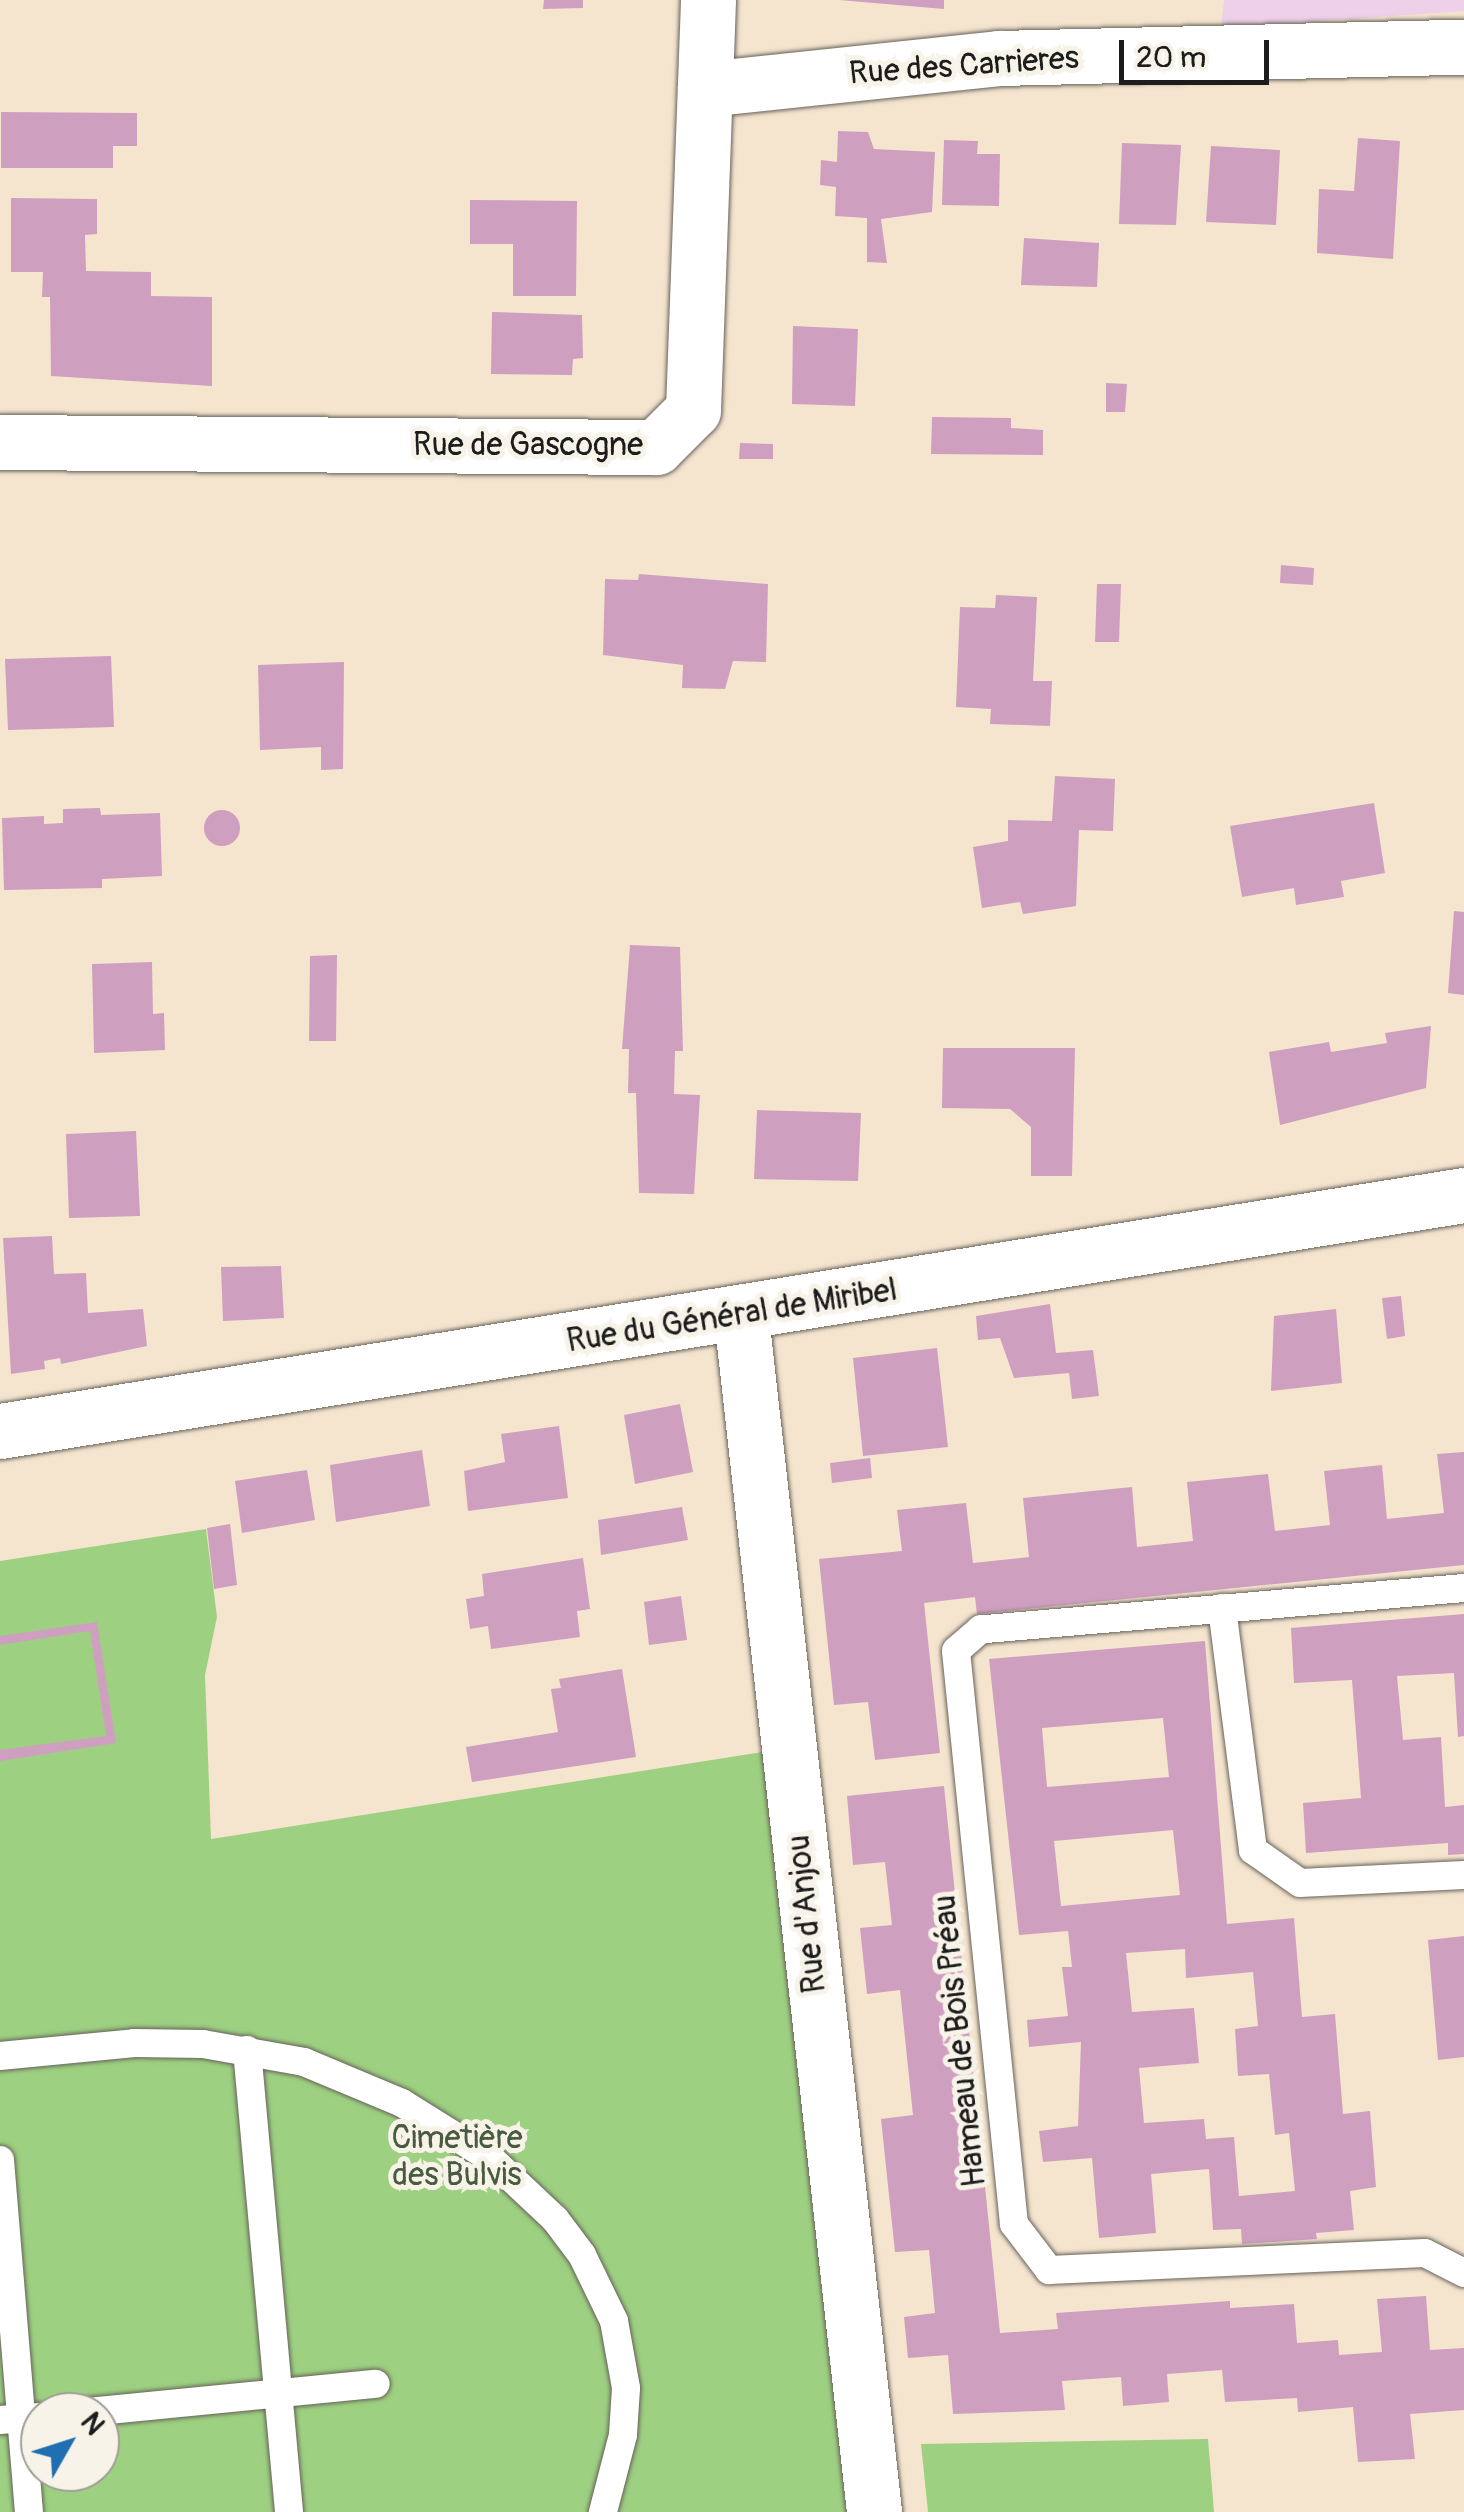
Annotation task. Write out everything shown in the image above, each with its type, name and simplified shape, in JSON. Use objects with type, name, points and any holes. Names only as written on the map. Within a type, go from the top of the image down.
[{"type":"street","name":"Rue de Gascogne","points":[[0,442],[656,447],[693,410],[708,0]]},
{"type":"street","name":"Rue des Carrieres","points":[[705,89],[999,58],[1464,47]]},
{"type":"street","name":"Rue du Général de Miribel","points":[[0,1431],[741,1316],[1464,1195]]},
{"type":"street","name":"Rue d'Anjou","points":[[741,1316],[874,2512]]},
{"type":"lane","name":"Hameau de Bois Préau","points":[[1464,1588],[982,1629],[956,1652],[1014,2224],[1049,2270],[1425,2254],[1464,2273]]},
{"type":"lane","points":[[1222,1608],[1253,1850],[1300,1882],[1464,1875]]},
{"type":"lane","points":[[0,2056],[134,2043],[247,2050],[304,2062],[402,2103],[490,2158],[564,2231],[601,2288],[622,2354],[623,2435],[603,2512]]},
{"type":"lane","points":[[247,2050],[289,2512]]},
{"type":"lane","points":[[0,2160],[20,2419]]},
{"type":"lane","points":[[120,2409],[376,2384]]},
{"type":"shaded area","points":[[1224,0],[1464,0],[1464,11],[1221,28]]},
{"type":"green space","name":"Cimetière des Bulvis","points":[[206,1529],[217,1617],[205,1675],[211,1839],[768,1751],[855,2512],[0,2512],[0,1561]]},
{"type":"green space","points":[[1208,2439],[1214,2512],[928,2512],[921,2444]]},
{"type":"building","points":[[544,0],[583,0],[583,8],[543,9]]},
{"type":"building","points":[[839,0],[944,0],[944,9]]},
{"type":"building","points":[[1,112],[137,113],[137,146],[113,146],[113,168],[1,168]]},
{"type":"building","points":[[838,131],[868,132],[874,149],[935,152],[932,212],[881,219],[887,263],[867,262],[867,218],[835,216],[836,187],[820,185],[821,160],[837,162]]},
{"type":"building","points":[[1358,138],[1400,141],[1393,259],[1317,253],[1319,189],[1354,191]]},
{"type":"building","points":[[944,140],[978,141],[977,154],[1000,154],[999,206],[942,205]]},
{"type":"building","points":[[1122,143],[1181,145],[1176,225],[1119,224]]},
{"type":"building","points":[[1211,146],[1280,150],[1276,225],[1206,222]]},
{"type":"building","points":[[11,198],[97,199],[97,234],[85,235],[86,271],[151,272],[151,296],[212,297],[212,386],[51,376],[50,297],[42,297],[43,272],[11,272]]},
{"type":"building","points":[[470,200],[577,201],[576,296],[513,296],[513,244],[470,244]]},
{"type":"building","points":[[1024,238],[1099,243],[1097,287],[1021,285]]},
{"type":"building","points":[[492,312],[582,315],[583,358],[573,359],[572,375],[491,374]]},
{"type":"building","points":[[793,326],[858,329],[855,406],[792,404]]},
{"type":"building","points":[[1106,383],[1127,384],[1125,412],[1106,412]]},
{"type":"building","points":[[932,417],[1011,418],[1011,428],[1043,430],[1043,455],[931,454]]},
{"type":"building","points":[[740,443],[773,444],[773,459],[739,459]]},
{"type":"building","points":[[1281,565],[1314,568],[1313,585],[1280,583]]},
{"type":"building","points":[[639,574],[768,584],[766,662],[733,661],[725,689],[682,688],[683,665],[603,655],[605,579],[638,580]]},
{"type":"building","points":[[1097,584],[1121,584],[1119,642],[1095,642]]},
{"type":"building","points":[[996,595],[1037,597],[1033,681],[1052,681],[1050,726],[990,724],[991,709],[956,707],[960,607],[995,608]]},
{"type":"building","points":[[111,656],[114,727],[8,730],[5,659]]},
{"type":"building","points":[[344,662],[343,769],[321,770],[321,747],[260,750],[258,665]]},
{"type":"building","points":[[1055,776],[1115,779],[1113,831],[1079,830],[1076,906],[1023,914],[1020,902],[982,908],[973,847],[1008,841],[1008,820],[1052,821]]},
{"type":"building","points":[[1374,803],[1385,873],[1341,881],[1344,897],[1296,905],[1294,888],[1242,897],[1230,826]]},
{"type":"building","points":[[100,808],[101,815],[160,813],[162,876],[102,879],[102,888],[4,890],[2,818],[44,816],[44,824],[63,823],[63,809]]},
{"type":"building","points":[[222,810],[235,815],[240,828],[235,841],[222,846],[209,841],[204,828],[209,815]]},
{"type":"building","points":[[1454,911],[1464,912],[1464,995],[1448,993]]},
{"type":"building","points":[[630,945],[680,947],[683,1051],[675,1051],[674,1094],[700,1095],[694,1194],[639,1193],[636,1093],[628,1093],[629,1049],[622,1049]]},
{"type":"building","points":[[337,955],[336,1041],[309,1041],[310,956]]},
{"type":"building","points":[[152,962],[153,1014],[164,1013],[165,1050],[94,1053],[92,964]]},
{"type":"building","points":[[1431,1026],[1426,1088],[1280,1125],[1269,1052],[1329,1042],[1331,1052],[1387,1043],[1385,1033]]},
{"type":"building","points":[[943,1048],[1075,1048],[1072,1176],[1031,1176],[1031,1127],[1010,1109],[942,1108]]},
{"type":"building","points":[[757,1110],[861,1113],[858,1181],[754,1179]]},
{"type":"building","points":[[136,1131],[140,1216],[69,1218],[66,1134]]},
{"type":"building","points":[[52,1236],[54,1274],[86,1273],[88,1313],[143,1309],[147,1346],[61,1364],[60,1358],[44,1361],[45,1369],[11,1374],[3,1238]]},
{"type":"building","points":[[281,1266],[284,1318],[223,1321],[221,1267]]},
{"type":"building","points":[[1401,1296],[1405,1336],[1387,1339],[1382,1298]]},
{"type":"building","points":[[1050,1304],[1056,1353],[1093,1350],[1099,1396],[1072,1399],[1069,1373],[1014,1378],[1000,1338],[978,1340],[976,1316]]},
{"type":"building","points":[[1336,1309],[1342,1383],[1271,1391],[1274,1316]]},
{"type":"building","points":[[937,1348],[948,1447],[863,1456],[853,1358]]},
{"type":"building","points":[[680,1404],[693,1472],[635,1484],[624,1415]]},
{"type":"building","points":[[559,1426],[568,1498],[468,1511],[464,1471],[505,1462],[501,1434]]},
{"type":"building","points":[[422,1450],[430,1506],[336,1522],[330,1465]]},
{"type":"building","points":[[1464,1452],[1464,1565],[977,1614],[975,1597],[924,1603],[940,1753],[875,1760],[868,1702],[834,1705],[819,1559],[902,1551],[897,1510],[966,1503],[973,1563],[1029,1557],[1023,1498],[1132,1487],[1137,1547],[1193,1541],[1187,1482],[1268,1474],[1275,1531],[1330,1525],[1324,1471],[1382,1465],[1387,1519],[1444,1513],[1437,1454]]},
{"type":"building","points":[[870,1458],[872,1478],[832,1483],[830,1463]]},
{"type":"building","points":[[307,1470],[315,1520],[242,1533],[235,1481]]},
{"type":"building","points":[[682,1507],[688,1540],[601,1555],[598,1520]]},
{"type":"building","points":[[230,1524],[237,1585],[214,1589],[207,1528]]},
{"type":"building","points":[[583,1558],[590,1609],[577,1611],[580,1637],[491,1649],[488,1626],[470,1629],[466,1599],[484,1596],[482,1574]]},
{"type":"building","points":[[681,1596],[687,1640],[649,1645],[644,1602]]},
{"type":"building","points":[[1464,1614],[1464,1736],[1458,1737],[1454,1673],[1397,1676],[1403,1740],[1441,1737],[1445,1807],[1464,1805],[1464,1854],[1448,1855],[1448,1843],[1306,1853],[1303,1803],[1361,1798],[1352,1680],[1294,1683],[1291,1628]]},
{"type":"building","points":[[97,1622],[116,1743],[0,1761],[0,1750],[106,1736],[90,1631],[0,1645],[0,1636]]},
{"type":"building","points":[[1205,1641],[1227,1924],[1294,1918],[1302,2017],[1335,2014],[1343,2114],[1370,2111],[1376,2187],[1350,2191],[1354,2230],[1316,2233],[1317,2239],[1242,2244],[1241,2229],[1213,2230],[1209,2169],[1151,2174],[1156,2233],[1099,2238],[1092,2158],[1043,2162],[1039,2131],[1078,2126],[1081,2042],[1029,2047],[1027,2020],[1068,2016],[1062,1967],[1072,1967],[1068,1931],[1019,1935],[989,1659]],"holes":[[[1163,1718],[1169,1777],[1047,1787],[1042,1728]],[[1173,1830],[1180,1895],[1061,1906],[1054,1841]],[[1185,1949],[1186,1978],[1253,1972],[1258,2026],[1235,2029],[1238,2076],[1269,2074],[1275,2135],[1289,2133],[1295,2191],[1239,2196],[1234,2137],[1206,2139],[1204,2119],[1144,2123],[1139,2068],[1199,2063],[1194,2008],[1132,2012],[1126,1953]]]},
{"type":"building","points":[[622,1669],[636,1757],[472,1782],[466,1747],[558,1732],[551,1689],[561,1688],[559,1679]]},
{"type":"building","points":[[944,1786],[1000,2333],[1058,2329],[1056,2313],[1230,2301],[1230,2308],[1294,2304],[1297,2343],[1338,2340],[1339,2355],[1382,2352],[1377,2299],[1426,2296],[1430,2350],[1464,2348],[1464,2410],[1410,2414],[1415,2459],[1358,2462],[1353,2407],[1298,2412],[1297,2398],[1225,2402],[1222,2370],[1167,2374],[1169,2402],[1123,2406],[1121,2377],[1062,2381],[1065,2410],[953,2414],[948,2355],[908,2358],[904,2317],[935,2313],[929,2250],[895,2252],[881,2119],[913,2115],[900,1990],[867,1994],[860,1928],[892,1925],[885,1862],[853,1865],[847,1796]]},
{"type":"building","points":[[1464,1936],[1464,2057],[1438,2060],[1428,1940]]}]
